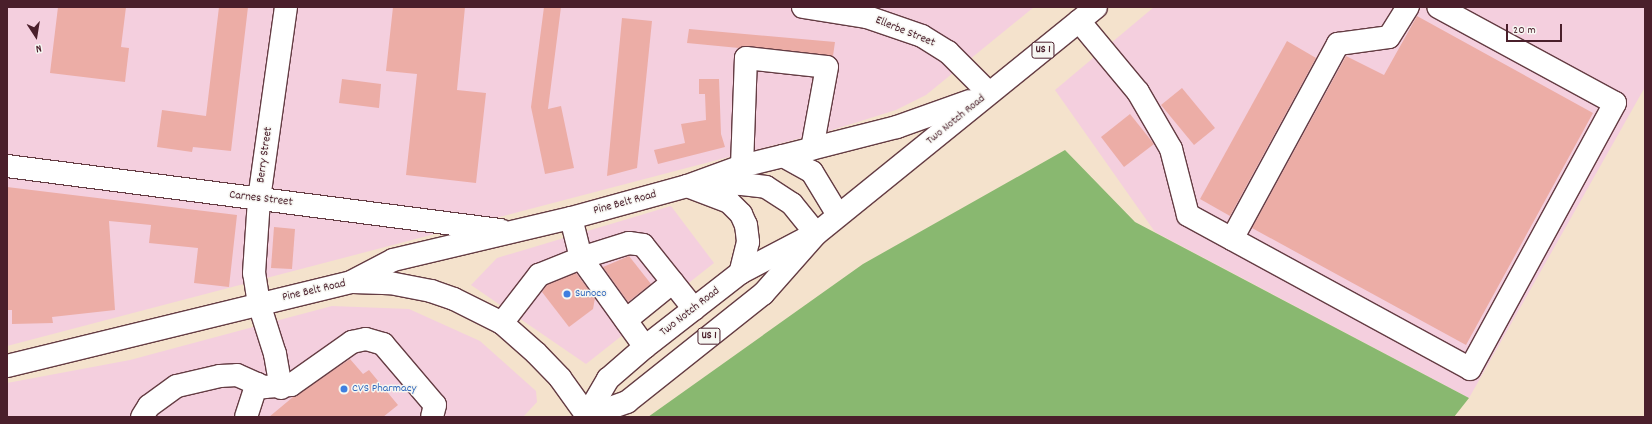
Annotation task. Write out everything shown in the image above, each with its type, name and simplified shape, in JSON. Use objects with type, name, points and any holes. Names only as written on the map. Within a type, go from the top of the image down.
[{"type":"street","name":"Berry Street","points":[[281,388],[274,354],[259,304],[254,273],[259,199],[286,7]]},
{"type":"street","name":"Ellerbe Street","points":[[803,7],[867,17],[922,36],[948,52],[989,93]]},
{"type":"street","name":"Two Notch Road","points":[[586,416],[628,402],[763,294],[816,234],[838,215],[1096,7]]},
{"type":"street","points":[[1232,239],[1338,44],[1389,37],[1408,7]]},
{"type":"street","points":[[1080,21],[1138,92],[1171,149],[1188,215],[1470,369],[1615,103],[1438,7]]},
{"type":"street","points":[[742,166],[746,58],[827,67],[812,149]]},
{"type":"street","name":"Pine Belt Road","points":[[7,366],[351,282],[393,260],[571,218],[687,186],[742,166],[897,127],[989,93]]},
{"type":"street","points":[[783,156],[812,172],[838,215]]},
{"type":"street","name":"Carnes Street","points":[[7,166],[514,231]]},
{"type":"street","name":"Pine Belt Road","points":[[687,186],[742,184],[766,187],[792,204],[816,234]]},
{"type":"street","points":[[687,186],[729,202],[741,214],[746,225],[748,242],[740,273]]},
{"type":"street","points":[[571,218],[581,258],[645,346]]},
{"type":"street","name":"Two Notch Road","points":[[586,416],[608,379],[645,346],[740,273],[816,234]]},
{"type":"street","points":[[502,323],[520,296],[539,275],[581,258],[629,243],[642,245],[694,309]]},
{"type":"street","points":[[351,282],[390,283],[431,292],[454,299],[502,323],[536,353],[560,378],[586,416]]},
{"type":"street","points":[[626,320],[673,282]]},
{"type":"street","points":[[142,417],[149,406],[177,386],[220,376],[237,375],[264,387],[281,388],[301,380],[352,342],[366,339],[383,344],[435,404],[432,417]]},
{"type":"street","points":[[246,417],[257,384]]},
{"type":"shaded area","points":[[7,7],[1034,7],[926,95],[896,110],[832,130],[7,346]]},
{"type":"shaded area","points":[[1154,7],[1645,7],[1645,87],[1469,398],[1155,232],[1055,90]]},
{"type":"shaded area","points":[[671,206],[714,263],[586,364],[471,285],[497,258]]},
{"type":"shaded area","points":[[332,306],[409,309],[480,341],[536,391],[537,402],[523,417],[7,417],[7,383],[130,360]]},
{"type":"green space","points":[[1065,150],[1135,222],[1469,398],[1454,417],[648,417],[863,264]]},
{"type":"building","points":[[58,7],[126,7],[121,47],[129,48],[125,82],[50,73]]},
{"type":"building","points":[[219,7],[248,7],[231,151],[193,147],[192,152],[157,147],[162,110],[206,116]]},
{"type":"building","points":[[393,7],[465,7],[457,90],[486,93],[476,183],[406,175],[417,74],[386,71]]},
{"type":"building","points":[[544,7],[561,7],[548,109],[561,106],[574,168],[545,174],[531,107]]},
{"type":"building","points":[[1417,16],[1593,113],[1466,345],[1252,228],[1346,56],[1384,75]]},
{"type":"building","points":[[622,18],[652,21],[637,168],[607,176]]},
{"type":"building","points":[[689,29],[835,42],[833,56],[747,46],[739,48],[687,43]]},
{"type":"building","points":[[1287,41],[1316,58],[1230,216],[1200,199]]},
{"type":"building","points":[[342,79],[381,84],[379,108],[339,103]]},
{"type":"building","points":[[699,79],[719,79],[721,134],[725,147],[658,164],[654,150],[685,143],[681,124],[706,120],[705,94],[699,94]]},
{"type":"building","points":[[1182,88],[1215,128],[1194,145],[1161,105]]},
{"type":"building","points":[[1130,114],[1154,144],[1124,167],[1101,137]]},
{"type":"building","points":[[7,187],[237,215],[229,287],[194,283],[198,248],[149,243],[151,225],[109,221],[115,310],[52,317],[53,323],[12,324],[12,310],[7,310]]},
{"type":"building","points":[[274,227],[295,229],[292,269],[271,268]]},
{"type":"building","name":"Sunoco","points":[[629,256],[651,284],[628,302],[603,267]]},
{"type":"building","name":"Sunoco","points":[[576,273],[595,298],[593,309],[569,327],[542,292],[547,285]]},
{"type":"building","name":"CVS Pharmacy","points":[[350,359],[363,374],[369,370],[398,405],[383,417],[269,417],[293,397]]},
{"type":"place","name":"Sunoco","points":[[567,294]]},
{"type":"place","name":"CVS Pharmacy","points":[[344,389]]}]
